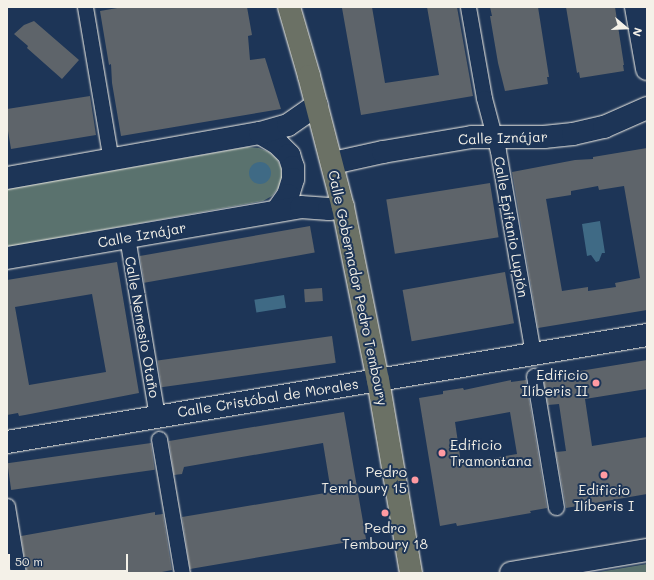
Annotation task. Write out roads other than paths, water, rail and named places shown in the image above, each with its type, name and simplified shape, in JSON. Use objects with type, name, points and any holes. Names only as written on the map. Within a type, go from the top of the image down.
[{"type":"main road","name":"Calle Gobernador Pedro Temboury","points":[[288,7],[333,163],[343,207],[378,380],[411,573]]},
{"type":"street","points":[[85,7],[111,160]]},
{"type":"street","name":"Calle Epifanio Lupión","points":[[468,7],[493,135],[498,151],[533,354]]},
{"type":"street","points":[[636,7],[647,69]]},
{"type":"street","points":[[7,178],[260,134],[288,125],[317,105]]},
{"type":"street","name":"Calle Iznájar","points":[[333,163],[383,152],[472,137],[493,135],[544,137],[574,134],[604,127],[647,108]]},
{"type":"street","points":[[260,134],[278,144],[289,155],[293,167],[292,184],[288,195],[277,211]]},
{"type":"street","name":"Calle Iznájar","points":[[7,258],[301,207],[329,210],[343,207]]},
{"type":"street","name":"Calle Nemesio Otaño","points":[[127,237],[157,417]]},
{"type":"street","name":"Calle Cristóbal de Morales","points":[[7,442],[647,335]]},
{"type":"street","points":[[534,376],[556,507]]},
{"type":"street","points":[[159,439],[182,573]]},
{"type":"street","points":[[7,506],[18,573]]},
{"type":"street","points":[[511,573],[647,550]]},
{"type":"water","points":[[260,162],[268,165],[271,173],[268,181],[260,184],[252,181],[249,173],[252,165]]},
{"type":"water","points":[[600,221],[605,253],[602,253],[599,261],[596,262],[591,255],[587,256],[582,224]]},
{"type":"water","points":[[284,295],[286,308],[256,313],[254,300]]},
{"type":"place","name":"Edificio Ilíberis II","points":[[596,383]]},
{"type":"place","name":"Edificio Tramontana","points":[[442,453]]},
{"type":"place","name":"Edificio Ilíberis I","points":[[604,475]]},
{"type":"place","name":"Pedro Temboury 15","points":[[415,480]]},
{"type":"place","name":"Pedro Temboury 18","points":[[385,513]]}]
